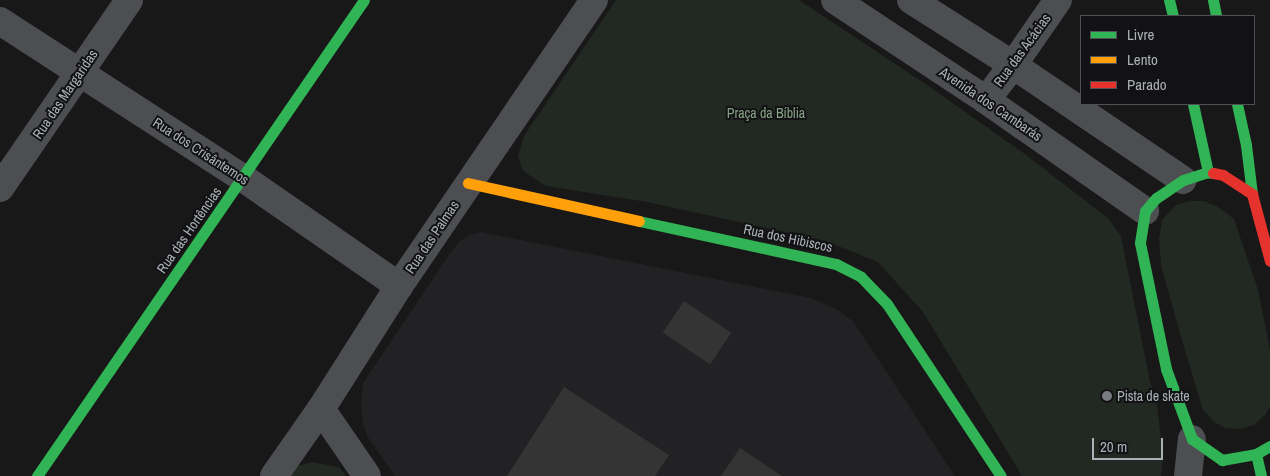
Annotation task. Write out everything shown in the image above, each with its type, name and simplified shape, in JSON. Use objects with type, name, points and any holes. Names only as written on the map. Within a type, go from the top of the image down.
[{"type":"street","name":"Rua das Margaridas","points":[[0,188],[129,0]]},
{"type":"street","name":"Rua das Hortências","points":[[37,476],[364,0]]},
{"type":"street","name":"Rua das Palmas","points":[[274,476],[321,409],[399,286],[468,183],[594,0]]},
{"type":"street","name":"Avenida dos Cambarás","points":[[835,0],[986,100],[1146,211]]},
{"type":"street","points":[[910,0],[1013,65],[1183,180]]},
{"type":"street","name":"Rua das Acácias","points":[[986,100],[1058,0]]},
{"type":"street","points":[[1169,0],[1173,15]]},
{"type":"street","points":[[1213,0],[1216,15]]},
{"type":"street","name":"Rua dos Crisântemos","points":[[0,21],[243,178],[399,286]]},
{"type":"street","points":[[1193,105],[1208,172]]},
{"type":"street","points":[[1237,105],[1246,145],[1252,194],[1267,239],[1270,261]]},
{"type":"street","points":[[1188,476],[1192,439],[1166,370],[1140,243],[1146,211],[1156,198],[1183,180],[1208,172],[1223,175],[1252,194]]},
{"type":"street","name":"Rua dos Hibiscos","points":[[468,183],[836,264],[862,277],[887,304],[1000,476]]},
{"type":"street","points":[[321,409],[367,476]]},
{"type":"street","points":[[1192,439],[1225,468],[1270,446]]},
{"type":"street","points":[[1256,454],[1261,476]]},
{"type":"shaded area","points":[[480,232],[811,298],[836,309],[853,321],[955,476],[395,476],[367,436],[363,423],[361,400],[363,383],[451,252],[459,242],[469,235]]},
{"type":"green space","name":"Praça da Bíblia","points":[[616,0],[799,0],[930,87],[1022,152],[1108,218],[1121,236],[1150,381],[1157,405],[1163,456],[1161,476],[1022,476],[923,312],[878,262],[826,241],[647,202],[546,186],[523,171],[518,157],[524,136]]},
{"type":"green space","points":[[1189,201],[1204,201],[1218,207],[1234,219],[1258,290],[1270,350],[1270,406],[1266,414],[1254,425],[1240,429],[1225,428],[1214,422],[1203,410],[1161,265],[1159,239],[1162,220],[1176,205]]},
{"type":"green space","points":[[311,462],[339,467],[346,476],[291,476],[298,466]]},
{"type":"building","points":[[684,301],[731,333],[710,364],[663,333]]},
{"type":"building","points":[[564,387],[669,455],[655,476],[507,476]]},
{"type":"building","points":[[740,448],[782,476],[721,476]]},
{"type":"traffic: fast","points":[[37,476],[364,0]]},
{"type":"traffic: fast","points":[[1169,0],[1173,15]]},
{"type":"traffic: fast","points":[[1213,0],[1216,15]]},
{"type":"traffic: fast","points":[[1193,105],[1208,172]]},
{"type":"traffic: fast","points":[[1237,105],[1246,145],[1252,194]]},
{"type":"traffic: fast","points":[[1213,173],[1208,172],[1183,180],[1156,198],[1145,211],[1140,243],[1166,369],[1192,439],[1222,460],[1256,454],[1270,446]]},
{"type":"traffic: fast","points":[[639,221],[836,264],[861,277],[887,304],[1001,476]]},
{"type":"traffic: fast","points":[[1256,454],[1261,476]]},
{"type":"traffic: slow","points":[[468,183],[639,221]]},
{"type":"traffic: jam","points":[[1213,173],[1223,175],[1252,194],[1270,261]]},
{"type":"place","name":"Pista de skate","points":[[1107,396]]}]
